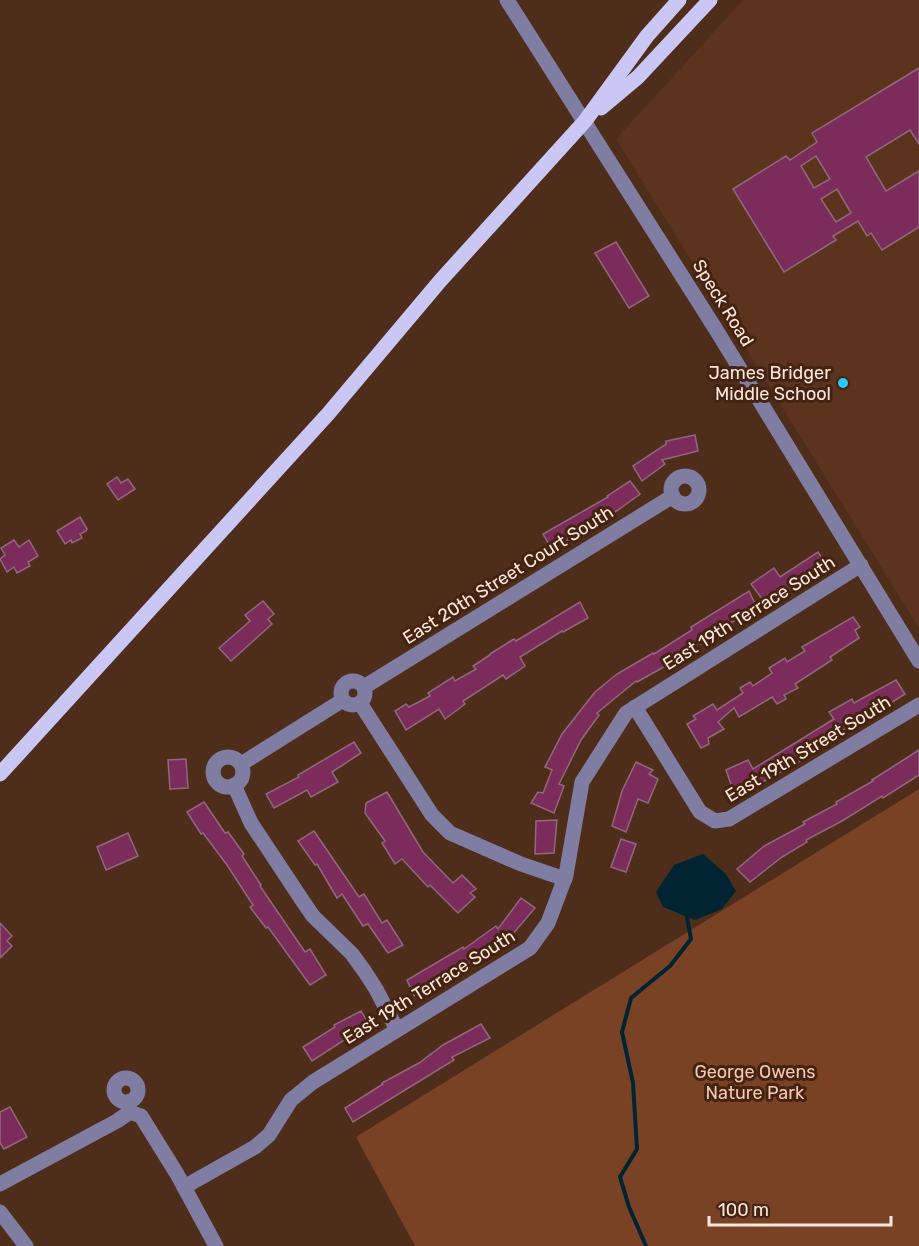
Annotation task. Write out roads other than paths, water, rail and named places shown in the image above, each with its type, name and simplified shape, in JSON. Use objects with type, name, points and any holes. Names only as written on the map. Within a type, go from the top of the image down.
[{"type":"main road","points":[[0,774],[328,414],[440,280],[585,121],[647,36],[679,0]]},
{"type":"main road","points":[[585,121],[638,77],[710,0]]},
{"type":"street","name":"Speck Road","points":[[507,0],[709,318],[919,661]]},
{"type":"street","name":"East 20th Street Court South","points":[[241,764],[343,700],[341,692],[349,682],[357,681],[364,687],[673,496]]},
{"type":"street","name":"East 19th Terrace South","points":[[184,1187],[255,1147],[269,1136],[291,1100],[313,1082],[530,948],[548,922],[565,879],[582,782],[626,713],[861,565]]},
{"type":"street","points":[[343,700],[349,705],[360,704],[365,698],[364,687]]},
{"type":"street","points":[[360,704],[432,815],[450,833],[522,864],[565,879]]},
{"type":"street","name":"East 19th Street South","points":[[635,707],[700,812],[715,821],[729,819],[919,705]]},
{"type":"street","points":[[225,757],[234,758],[241,764],[242,776],[234,785],[225,786],[217,782],[213,774],[215,765],[225,757]]},
{"type":"street","points":[[234,785],[252,823],[304,903],[352,954],[376,989],[398,1030]]},
{"type":"street","points":[[0,1184],[117,1121],[129,1107],[141,1116],[216,1246]]},
{"type":"street","points":[[0,1212],[26,1246]]},
{"type":"water","points":[[703,854],[725,873],[736,891],[722,909],[695,920],[663,907],[656,892],[674,865]]},
{"type":"waterway","points":[[646,1246],[629,1207],[620,1177],[637,1149],[633,1083],[622,1032],[631,998],[670,966],[691,939],[687,917]]},
{"type":"place","name":"James Bridger Middle School","points":[[843,383]]},
{"type":"park label","name":"George Owens Nature Park","points":[[755,1082]]}]
